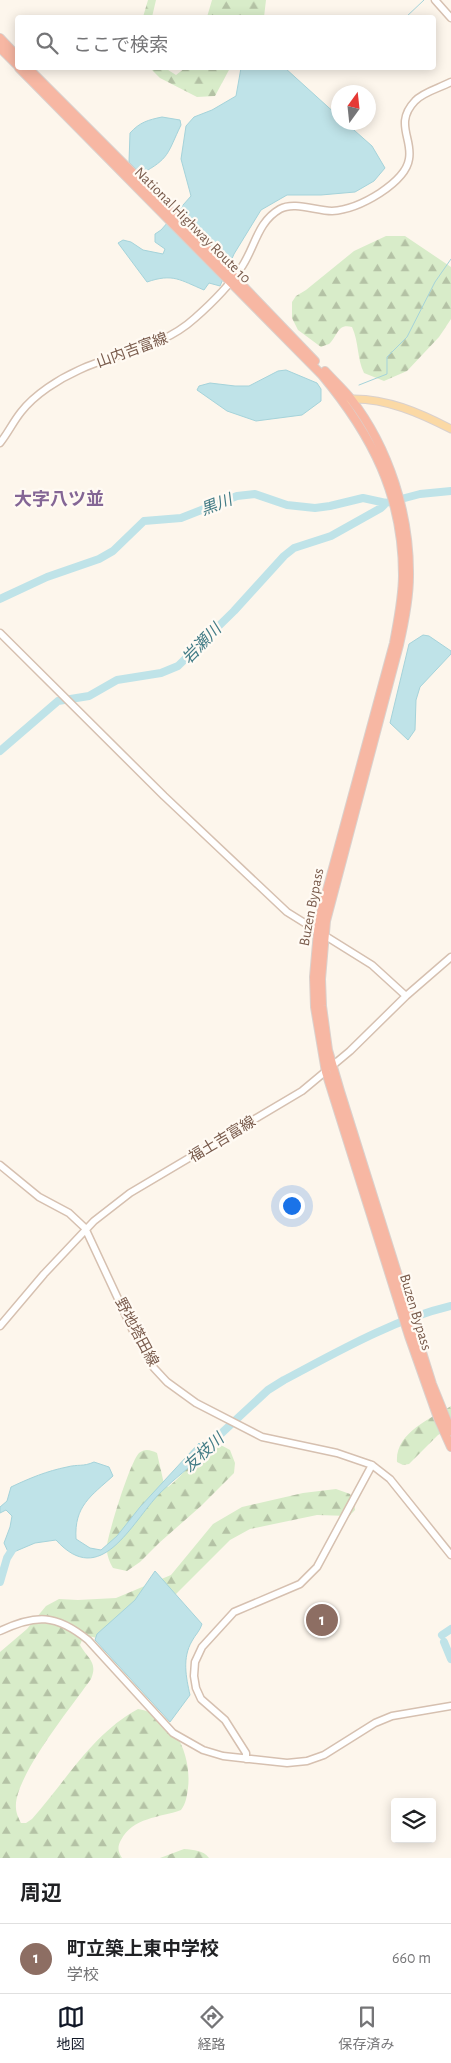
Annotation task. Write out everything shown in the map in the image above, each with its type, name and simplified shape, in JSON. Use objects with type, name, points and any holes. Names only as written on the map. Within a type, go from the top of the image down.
[{"type":"highway","points":[[0,38],[15,54]]},
{"type":"highway","name":"National Highway Route 10","points":[[0,48],[15,64]]},
{"type":"highway","name":"National Highway Route 10","points":[[21,70],[170,215]]},
{"type":"highway","name":"National Highway Route 10","points":[[30,70],[348,401]]},
{"type":"highway","name":"Buzen Bypass","points":[[348,401],[378,444],[393,489],[405,527],[406,576],[399,645],[340,868],[320,934],[314,977],[315,1007],[326,1072],[403,1304],[438,1418],[451,1446]]},
{"type":"highway","name":"Buzen Bypass","points":[[320,934],[322,1006],[328,1050],[403,1304]]},
{"type":"highway","name":"Buzen Bypass","points":[[413,1335],[451,1431]]},
{"type":"main road","points":[[435,0],[451,18]]},
{"type":"main road","name":"山内吉富線","points":[[0,443],[22,410],[54,385],[80,370],[168,338],[196,318],[246,260],[262,225],[270,216],[282,208],[292,206],[340,210],[360,205],[393,183],[402,174],[410,158],[404,132],[410,108],[422,96],[451,82]]},
{"type":"main road","points":[[348,401],[365,399],[399,406],[426,416],[451,429]]},
{"type":"main road","points":[[0,633],[164,796],[287,912],[372,965],[406,996]]},
{"type":"main road","name":"福土吉富線","points":[[0,1326],[85,1228],[130,1193],[302,1091],[326,1072],[406,996],[451,957]]},
{"type":"main road","name":"野地塔田線","points":[[0,1165],[39,1197],[69,1213],[85,1228],[134,1334],[154,1368],[167,1382],[237,1425],[262,1437],[337,1453],[372,1465],[390,1479],[451,1556]]},
{"type":"main road","points":[[246,1759],[246,1753],[225,1720],[201,1699],[196,1688],[194,1676],[196,1662],[202,1647],[234,1612],[300,1584],[308,1578],[318,1567],[372,1465]]},
{"type":"main road","points":[[0,1631],[21,1621],[41,1618],[59,1622],[75,1630],[88,1640],[173,1733],[203,1750],[223,1756],[287,1763],[307,1761],[324,1756],[374,1723],[392,1716],[451,1706]]},
{"type":"green space","points":[[148,0],[156,0],[152,15],[144,15]]},
{"type":"green space","points":[[212,0],[266,0],[264,15],[208,15]]},
{"type":"green space","points":[[152,70],[168,70],[176,75],[182,70],[229,70],[215,96],[197,97],[160,78]]},
{"type":"green space","points":[[386,236],[405,236],[451,267],[451,319],[439,337],[407,371],[384,381],[364,373],[352,327],[343,327],[329,344],[321,347],[298,330],[292,318],[292,302],[296,296],[354,251]]},
{"type":"green space","points":[[451,1406],[451,1428],[438,1435],[409,1464],[403,1465],[397,1462],[398,1452],[408,1435],[415,1428]]},
{"type":"green space","points":[[211,1444],[219,1444],[230,1450],[235,1463],[234,1473],[140,1562],[127,1571],[113,1568],[109,1560],[107,1545],[125,1482],[139,1453],[148,1450],[157,1453],[164,1484],[168,1487]]},
{"type":"green space","points":[[336,1489],[350,1494],[354,1502],[355,1510],[349,1516],[317,1515],[250,1529],[230,1540],[167,1603],[97,1638],[84,1635],[80,1645],[93,1664],[91,1679],[34,1761],[24,1779],[18,1795],[16,1808],[21,1823],[26,1823],[32,1819],[93,1745],[122,1719],[138,1709],[151,1712],[162,1719],[171,1727],[178,1738],[187,1762],[188,1775],[188,1788],[181,1810],[147,1819],[132,1827],[126,1832],[119,1845],[119,1852],[122,1858],[0,1858],[0,1652],[27,1629],[46,1606],[59,1599],[116,1598],[171,1575],[213,1524],[242,1507],[303,1493]]},
{"type":"green space","points":[[184,1849],[201,1852],[209,1858],[160,1858]]},
{"type":"water","points":[[241,70],[287,70],[331,110],[331,130],[354,130],[372,146],[385,168],[374,181],[355,192],[287,195],[261,210],[234,254],[220,286],[209,283],[204,290],[170,278],[147,282],[118,243],[123,240],[131,242],[143,250],[163,254],[165,249],[155,242],[155,234],[161,230],[191,196],[181,159],[186,126],[194,117],[212,110],[236,96]]},
{"type":"water","points":[[162,117],[180,120],[181,125],[170,149],[163,159],[141,174],[129,162],[130,133],[144,122]]},
{"type":"water","points":[[286,370],[317,383],[321,389],[321,401],[302,415],[256,421],[227,411],[197,390],[199,386],[210,383],[249,386],[278,371]]},
{"type":"water","points":[[423,635],[429,636],[451,651],[451,654],[420,687],[416,700],[415,730],[408,740],[390,723],[409,644]]},
{"type":"water","points":[[199,1443],[207,1452],[160,1493],[126,1534],[101,1555],[87,1558],[72,1554],[56,1540],[35,1543],[9,1554],[4,1543],[12,1516],[6,1510],[0,1513],[0,1507],[7,1501],[11,1487],[46,1473],[71,1466],[94,1462],[109,1467],[113,1476],[85,1503],[78,1518],[76,1528],[76,1539],[90,1548],[101,1550],[117,1536],[140,1507]]},
{"type":"water","points":[[155,1571],[202,1624],[187,1654],[186,1674],[190,1695],[170,1722],[95,1640],[97,1634],[135,1600]]},
{"type":"waterway","points":[[408,15],[424,0]]},
{"type":"waterway","points":[[359,385],[387,374],[387,357],[407,337],[435,282],[451,259]]},
{"type":"waterway","name":"黒川","points":[[0,599],[47,577],[99,559],[113,551],[144,521],[181,518],[237,496],[255,494],[287,505],[315,508],[363,498],[386,503],[420,494],[451,491]]},
{"type":"waterway","name":"岩瀬川","points":[[0,751],[58,701],[89,696],[117,680],[161,673],[178,666],[234,611],[284,556],[294,548],[331,536],[381,508],[386,503]]},
{"type":"waterway","name":"友枝川","points":[[198,1455],[268,1390],[284,1380],[386,1328],[451,1306]]},
{"type":"waterway","name":"友枝川","points":[[0,1582],[7,1558],[14,1547]]},
{"type":"waterway","points":[[442,1635],[451,1629]]},
{"type":"waterway","points":[[444,1642],[451,1659]]},
{"type":"place","name":"町立築上東中学校","points":[[322,1620]]},
{"type":"district","name":"大字八ツ並","points":[[59,499]]}]
